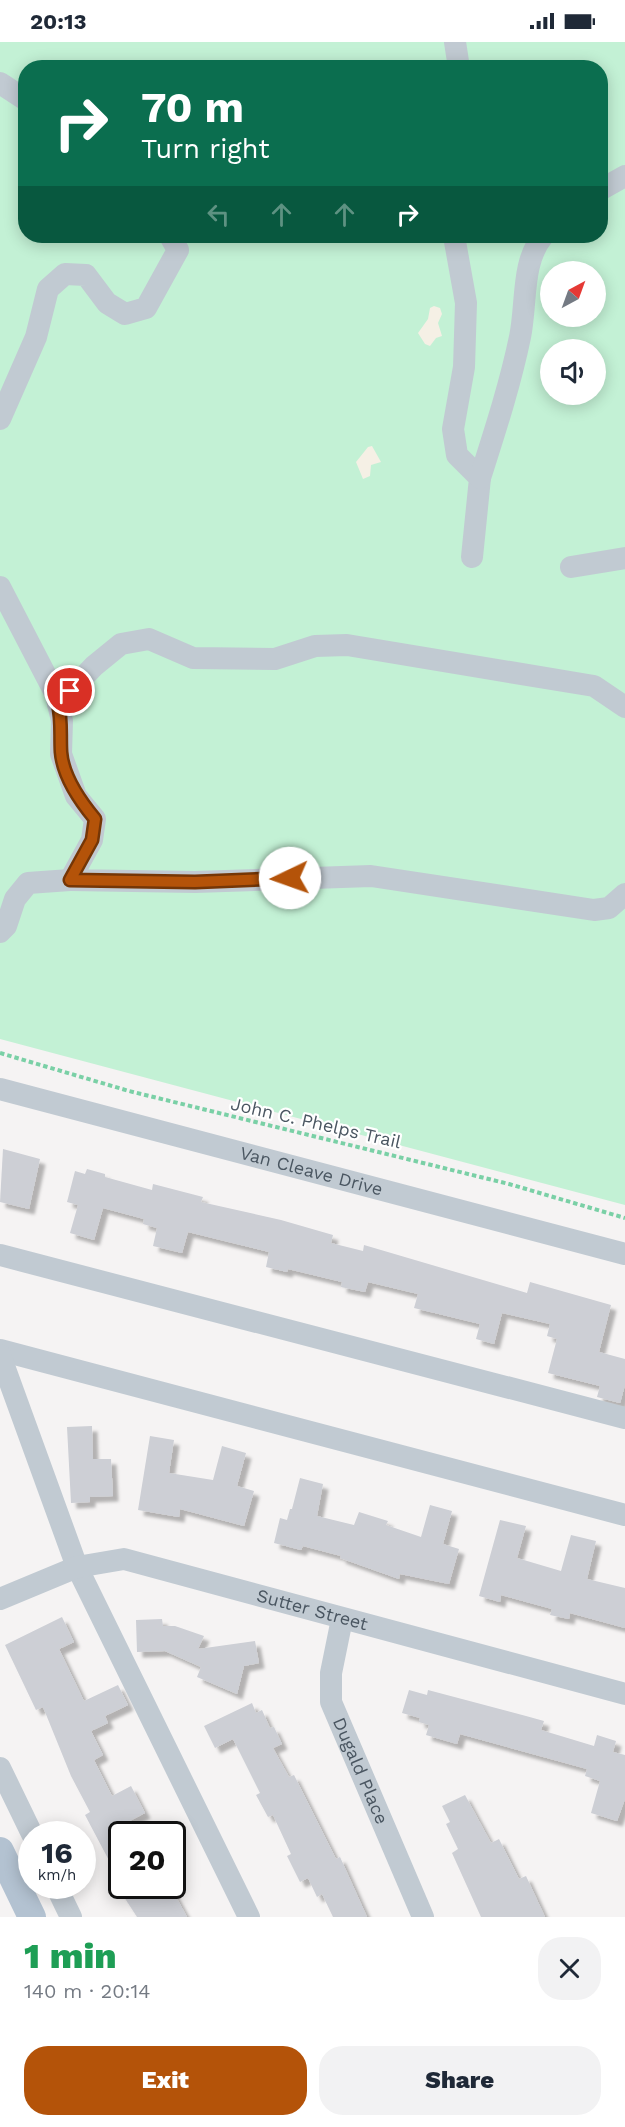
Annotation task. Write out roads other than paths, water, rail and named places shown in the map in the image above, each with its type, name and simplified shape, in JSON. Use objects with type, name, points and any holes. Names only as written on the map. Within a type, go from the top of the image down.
[{"type":"main road","points":[[0,1851],[32,1917]]},
{"type":"street","points":[[456,42],[458,60]]},
{"type":"street","points":[[0,83],[18,95]]},
{"type":"street","points":[[608,186],[625,176]]},
{"type":"street","points":[[0,419],[36,337],[48,289],[65,274],[86,275],[107,303],[125,314],[146,308],[178,250],[174,243]]},
{"type":"street","points":[[455,243],[466,303],[464,367],[453,429],[457,454],[480,478]]},
{"type":"street","points":[[472,557],[480,478],[500,414],[520,335],[532,248],[537,243]]},
{"type":"street","points":[[571,567],[625,558]]},
{"type":"street","points":[[0,587],[56,695],[62,721],[61,754],[76,796],[95,819],[92,840],[70,880]]},
{"type":"street","points":[[58,704],[93,666],[121,644],[149,639],[193,658],[275,659],[315,646],[347,645],[594,686],[625,707]]},
{"type":"street","points":[[0,932],[6,926],[15,899],[28,883],[70,880],[195,882],[371,876],[594,910],[609,908],[625,894]]},
{"type":"street","name":"Van Cleave Drive","points":[[0,1089],[625,1254]]},
{"type":"street","points":[[0,1255],[625,1418]]},
{"type":"street","points":[[0,1350],[625,1515]]},
{"type":"street","points":[[0,1355],[77,1567],[249,1917]]},
{"type":"street","name":"Sutter Street","points":[[0,1599],[77,1567],[124,1559],[625,1694]]},
{"type":"street","name":"Dugald Place","points":[[342,1619],[331,1673],[331,1702],[423,1917]]},
{"type":"street","points":[[0,1768],[26,1821]]},
{"type":"street","points":[[62,1899],[71,1917]]}]
